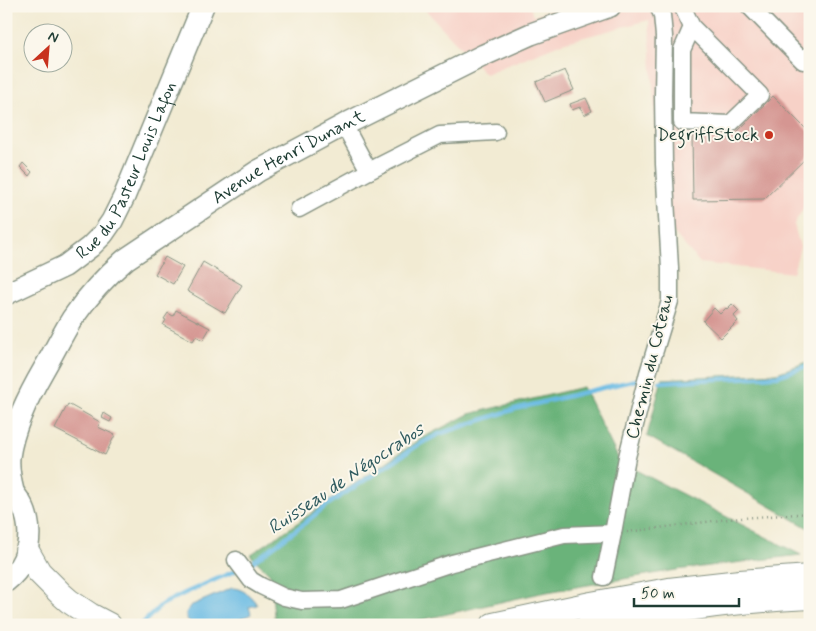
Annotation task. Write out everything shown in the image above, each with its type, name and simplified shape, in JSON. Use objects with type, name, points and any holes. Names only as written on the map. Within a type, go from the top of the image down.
[{"type":"highway","points":[[27,550],[39,572],[65,608],[90,615],[108,625]]},
{"type":"highway","points":[[493,625],[669,590],[810,577]]},
{"type":"highway","points":[[589,625],[690,608],[738,602],[810,597]]},
{"type":"main road","name":"Rue du Pasteur Louis Lafon","points":[[6,294],[65,266],[90,247],[103,234],[112,221],[124,197],[203,6]]},
{"type":"main road","name":"Avenue Henri Dunant","points":[[9,488],[9,457],[17,426],[32,391],[72,318],[92,292],[114,269],[150,242],[258,171],[484,55],[531,34],[610,6]]},
{"type":"main road","name":"Avenue Henri Dunant","points":[[6,424],[32,391]]},
{"type":"main road","points":[[6,581],[11,578],[20,565],[27,550],[29,535],[28,519],[22,504],[9,488]]},
{"type":"street","name":"Chemin du Coteau","points":[[604,577],[632,439],[648,373],[670,301],[664,154],[664,36],[662,15],[658,6]]},
{"type":"street","points":[[682,6],[692,27],[760,96],[730,124],[682,122],[682,50],[692,27]]},
{"type":"street","points":[[749,6],[807,61]]},
{"type":"street","points":[[344,126],[369,171]]},
{"type":"street","points":[[299,209],[440,135],[496,132]]},
{"type":"street","points":[[236,560],[251,580],[284,596],[302,601],[341,600],[452,563],[545,540],[564,536],[614,533]]},
{"type":"path","points":[[614,533],[730,519],[810,513]]},
{"type":"shaded area","points":[[422,6],[530,6],[533,16],[560,6],[810,6],[810,197],[794,224],[800,247],[793,273],[700,263],[661,218],[649,20],[562,43],[485,74]]},
{"type":"green space","points":[[810,361],[810,529],[647,436],[662,379],[777,373]]},
{"type":"green space","points":[[583,387],[620,462],[801,555],[676,570],[541,593],[398,625],[275,625],[270,574],[250,555],[422,438],[469,414]]},
{"type":"water","points":[[232,588],[243,591],[255,602],[257,605],[249,607],[251,614],[227,625],[198,625],[191,623],[187,619],[186,613],[190,606]]},
{"type":"building","points":[[565,70],[574,90],[545,102],[536,82]]},
{"type":"building","points":[[773,96],[810,133],[810,154],[764,199],[693,200],[692,135],[736,133]]},
{"type":"building","points":[[586,98],[592,111],[584,115],[580,107],[572,110],[570,104]]},
{"type":"building","points":[[23,163],[32,172],[29,176],[20,167]]},
{"type":"building","points":[[165,257],[183,267],[173,284],[155,274]]},
{"type":"building","points":[[203,262],[242,285],[225,313],[187,291]]},
{"type":"building","points":[[732,304],[739,311],[734,316],[738,321],[721,338],[703,321],[714,308],[720,314]]},
{"type":"building","points":[[176,310],[210,328],[203,340],[196,336],[193,341],[163,325],[168,313],[173,316]]},
{"type":"building","points":[[68,404],[100,422],[98,427],[115,435],[105,455],[55,429]]},
{"type":"building","points":[[104,413],[112,418],[110,422],[102,418]]},
{"type":"waterway","name":"Ruisseau de Négocrabos","points":[[660,382],[777,376],[810,365]]},
{"type":"waterway","name":"Ruisseau de Négocrabos","points":[[250,564],[327,505],[418,445],[439,434],[515,409],[637,380]]},
{"type":"waterway","name":"Ruisseau de Négocrabos","points":[[141,625],[161,605],[235,571]]},
{"type":"place","name":"DegriffStock","points":[[769,135]]}]
